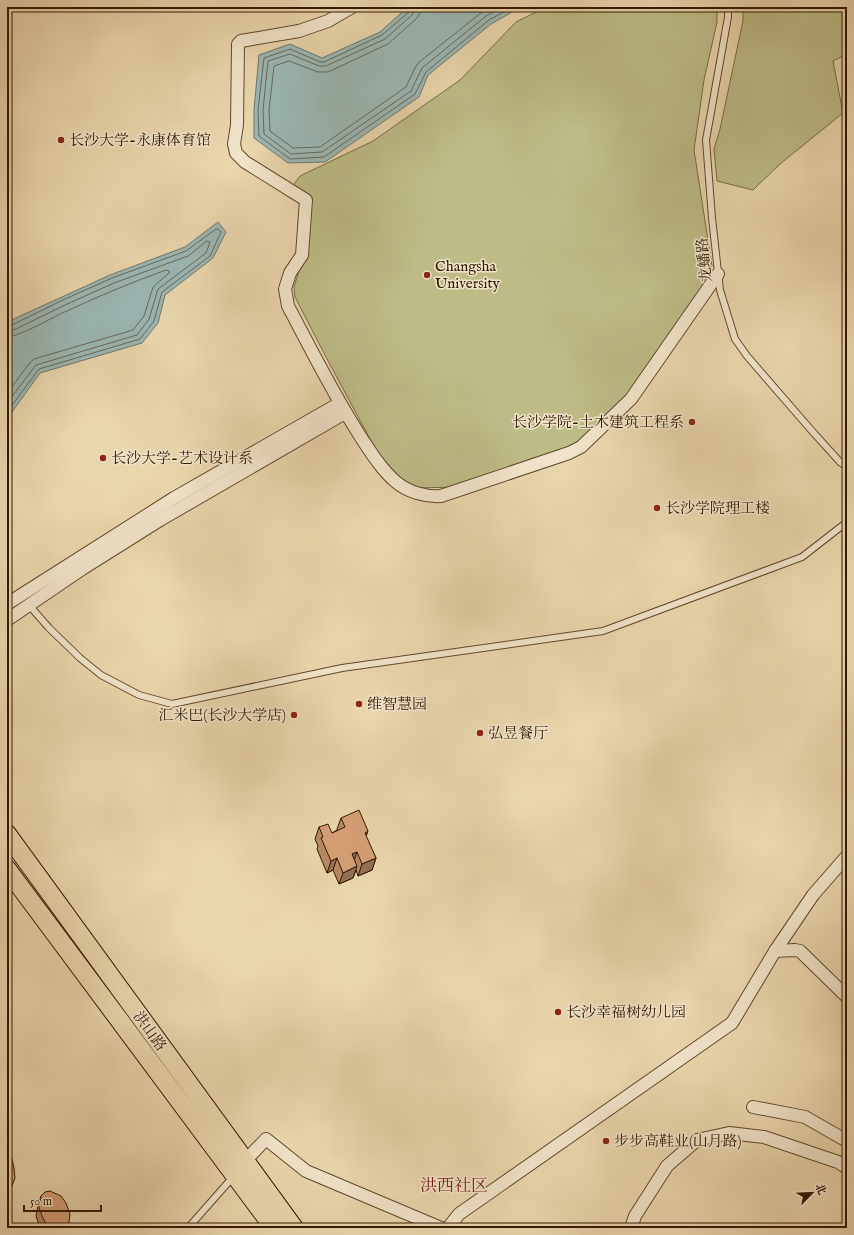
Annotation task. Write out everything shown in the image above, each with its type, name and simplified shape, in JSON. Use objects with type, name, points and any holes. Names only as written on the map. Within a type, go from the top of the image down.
[{"type":"main road","name":"洪山路","points":[[7,834],[240,1168],[274,1228]]},
{"type":"main road","name":"洪山路","points":[[7,869],[240,1168],[294,1228]]},
{"type":"street","points":[[352,7],[328,21],[299,31],[241,41],[238,44],[237,125],[234,144],[236,153],[245,162],[306,200],[302,255],[290,272],[285,289],[288,306],[343,408],[386,472],[397,483],[422,495],[448,495],[569,453],[581,447],[631,398],[718,274]]},
{"type":"street","points":[[7,604],[174,498],[343,408]]},
{"type":"street","points":[[7,620],[82,569],[343,408]]},
{"type":"street","points":[[448,1228],[459,1214],[732,1023],[775,951],[813,895],[847,856]]},
{"type":"street","points":[[775,951],[800,951],[847,997]]},
{"type":"street","points":[[754,1106],[805,1117],[847,1141]]},
{"type":"street","points":[[631,1228],[635,1216],[667,1166],[697,1140],[729,1132],[764,1137],[838,1162],[847,1168]]},
{"type":"street","points":[[240,1168],[266,1139],[306,1171],[441,1228]]},
{"type":"lane","name":"龙蟠路","points":[[728,7],[728,18],[706,140],[712,218],[720,290],[735,339],[747,356],[812,431],[840,462],[847,467]]},
{"type":"lane","points":[[20,595],[49,628],[80,658],[101,675],[139,694],[172,704],[342,668],[603,631],[802,557],[847,522]]},
{"type":"lane","points":[[188,1228],[240,1168]]},
{"type":"shaded area","points":[[546,7],[717,7],[717,22],[704,80],[694,150],[712,266],[706,282],[634,388],[580,442],[540,459],[456,487],[416,488],[385,467],[295,297],[294,287],[303,257],[308,199],[291,188],[300,176],[373,141],[460,80],[516,22]]},
{"type":"shaded area","points":[[743,7],[847,7],[847,54],[833,61],[843,113],[780,164],[753,190],[717,181],[714,149],[720,129],[743,21]]},
{"type":"water","points":[[408,7],[422,9],[425,7],[521,7],[491,24],[428,75],[419,97],[325,162],[288,163],[254,138],[254,110],[259,55],[290,44],[322,58],[380,32]]},
{"type":"water","points":[[218,222],[226,232],[213,258],[165,295],[158,323],[142,343],[40,373],[7,419],[7,322],[110,275],[185,247]]},
{"type":"building","points":[[359,810],[368,831],[365,833],[376,858],[362,864],[357,852],[352,854],[357,866],[343,873],[337,858],[331,861],[321,838],[323,837],[319,827],[328,824],[332,833],[345,827],[341,818]]},
{"type":"building","points":[[7,1150],[12,1159],[15,1178],[13,1183],[7,1187]]},
{"type":"building","points":[[50,1191],[61,1196],[66,1203],[70,1214],[68,1228],[52,1228],[46,1224],[42,1216],[39,1207],[41,1196],[45,1192]]},
{"type":"place","name":"长沙大学-永康体育馆","points":[[61,140]]},
{"type":"place","name":"Changsha University","points":[[427,275]]},
{"type":"place","name":"长沙学院-土木建筑工程系","points":[[692,422]]},
{"type":"place","name":"长沙大学-艺术设计系","points":[[103,458]]},
{"type":"place","name":"长沙学院理工楼","points":[[657,508]]},
{"type":"place","name":"维智慧园","points":[[359,704]]},
{"type":"place","name":"汇米巴(长沙大学店)","points":[[294,715]]},
{"type":"place","name":"弘昱餐厅","points":[[480,733]]},
{"type":"place","name":"长沙幸福树幼儿园","points":[[558,1012]]},
{"type":"place","name":"步步高鞋业(山月路)","points":[[606,1141]]},
{"type":"district","name":"洪西社区","points":[[454,1185]]}]
